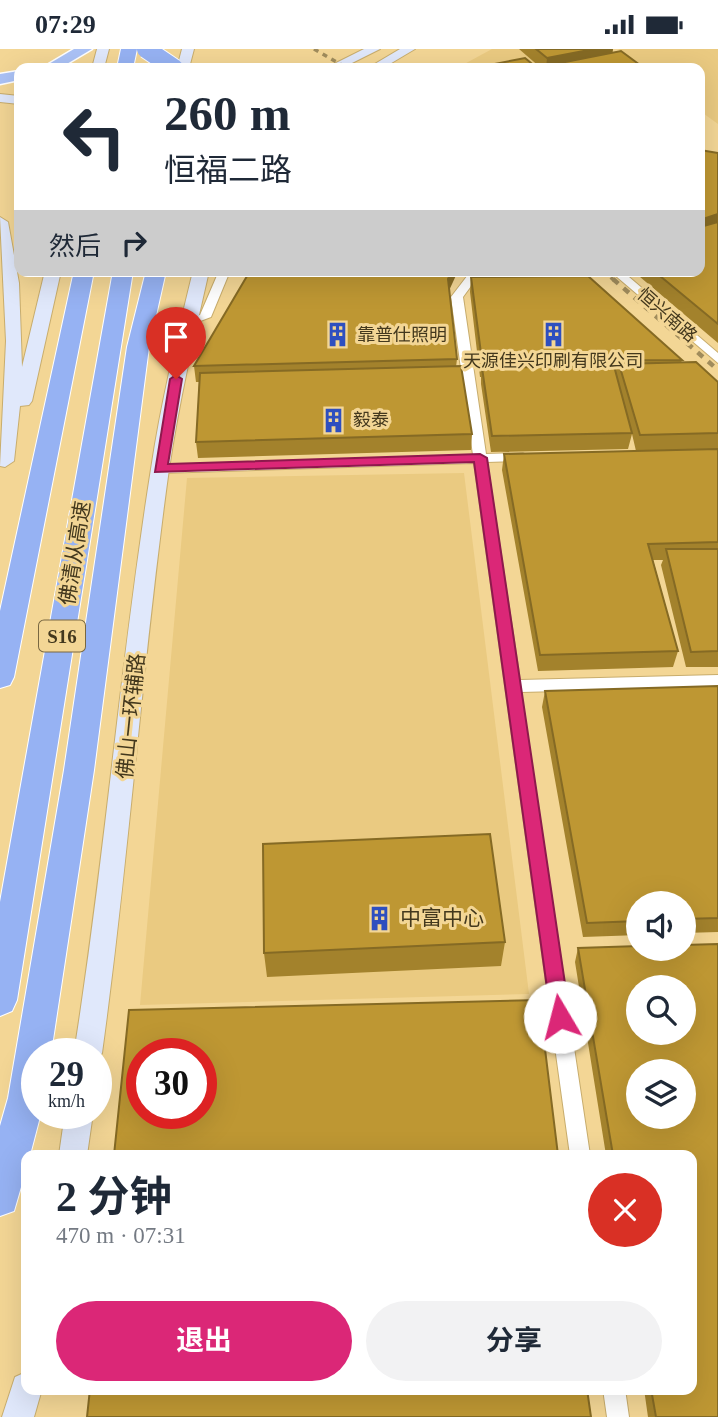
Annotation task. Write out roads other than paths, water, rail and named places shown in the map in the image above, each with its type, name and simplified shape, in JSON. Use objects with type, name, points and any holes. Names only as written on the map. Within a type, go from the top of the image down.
[{"type":"highway","points":[[58,63],[85,49]]},
{"type":"highway","points":[[146,49],[167,63]]},
{"type":"highway","name":"S16","points":[[0,677],[83,277]]},
{"type":"highway","name":"佛清从高速","points":[[0,1000],[122,277]]},
{"type":"highway","points":[[0,1197],[26,1098],[89,693],[138,347],[155,277]]},
{"type":"main road","points":[[343,63],[374,49]]},
{"type":"main road","points":[[383,63],[409,49]]},
{"type":"main road","points":[[1,229],[13,289],[16,346],[3,470]]},
{"type":"main road","points":[[3,470],[29,384],[52,277]]},
{"type":"main road","points":[[176,379],[184,277]]},
{"type":"main road","points":[[176,379],[200,277]]},
{"type":"main road","name":"佛山一环辅路","points":[[90,1038],[105,939],[160,469],[176,379]]},
{"type":"main road","points":[[74,1150],[77,1129]]},
{"type":"main road","points":[[18,1417],[24,1395]]},
{"type":"main road","points":[[35,1417],[37,1395]]},
{"type":"street","points":[[191,321],[205,317],[223,277]]},
{"type":"street","points":[[472,277],[457,297],[579,1150]]},
{"type":"street","name":"恒兴南路","points":[[622,277],[718,359]]},
{"type":"street","points":[[160,469],[533,457]]},
{"type":"street","points":[[513,686],[718,681]]},
{"type":"street","points":[[615,1395],[618,1417]]},
{"type":"railway","points":[[314,49],[338,63]]},
{"type":"railway","points":[[610,277],[615,281]]},
{"type":"railway","points":[[613,279],[718,370]]},
{"type":"place","name":"天源佳兴印刷有限公司","points":[[553,334]]},
{"type":"place","name":"靠普仕照明","points":[[337,335]]},
{"type":"place","name":"毅泰","points":[[333,420]]},
{"type":"place","name":"中富中心","points":[[380,918]]}]
